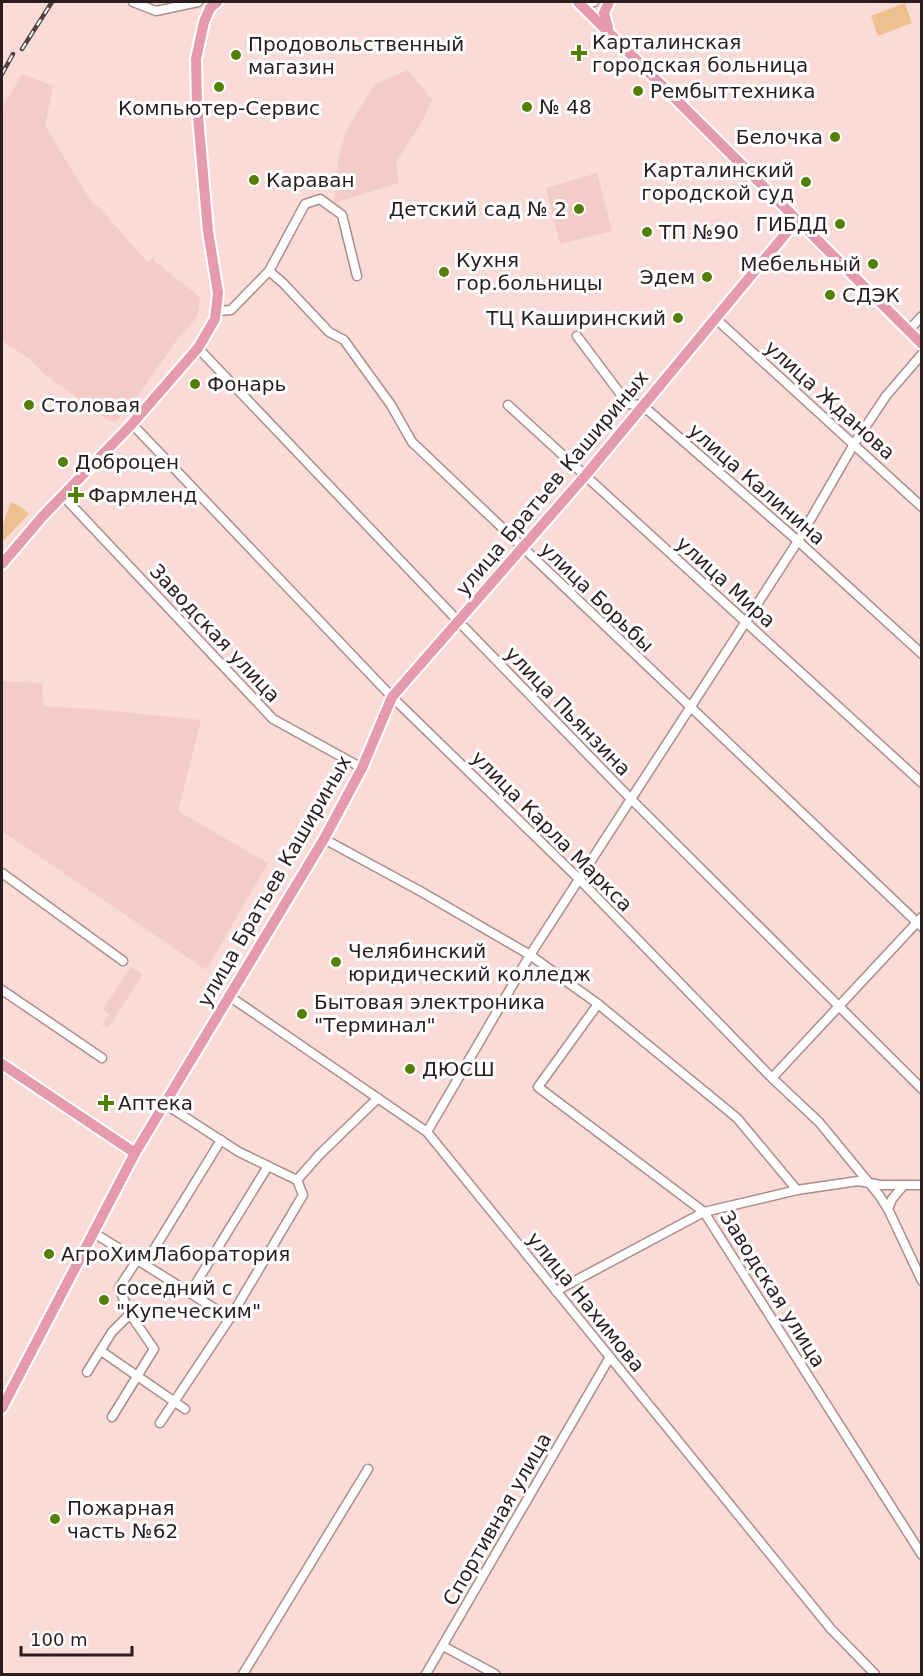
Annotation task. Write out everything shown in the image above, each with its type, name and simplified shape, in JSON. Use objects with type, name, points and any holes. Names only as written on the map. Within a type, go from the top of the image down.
[{"type":"main road","points":[[2,564],[43,516],[132,424],[198,348],[207,335],[217,310],[218,293],[208,231],[197,105],[196,59],[204,22],[210,9],[217,2]]},
{"type":"main road","points":[[609,2],[604,13],[609,31]]},
{"type":"main road","points":[[581,4],[921,344]]},
{"type":"main road","name":"улица Братьев Кашириных","points":[[2,1408],[135,1153],[324,839],[362,768],[392,697],[585,476],[797,220]]},
{"type":"main road","points":[[2,1064],[135,1153]]},
{"type":"street","points":[[133,2],[156,11],[198,2]]},
{"type":"street","points":[[581,4],[594,2]]},
{"type":"street","points":[[217,310],[231,310],[269,271],[305,204],[320,199],[342,215],[357,276]]},
{"type":"street","name":"улица Борьбы","points":[[269,271],[329,332],[344,340],[391,405],[412,442],[690,708],[920,922]]},
{"type":"street","points":[[909,330],[921,316]]},
{"type":"street","name":"улица Жданова","points":[[715,318],[921,507]]},
{"type":"street","name":"улица Калинина","points":[[577,336],[628,404],[642,405],[798,541],[921,654]]},
{"type":"street","name":"улица Пьянзина","points":[[198,348],[631,799],[921,1089]]},
{"type":"street","points":[[427,1131],[530,955],[798,541],[854,444],[886,396],[921,354]]},
{"type":"street","name":"улица Мира","points":[[508,405],[921,783]]},
{"type":"street","name":"улица Карла Маркса","points":[[132,424],[392,697],[579,879],[772,1078],[819,1122],[888,1209],[921,1281]]},
{"type":"street","name":"Заводская улица","points":[[63,496],[273,719],[362,768]]},
{"type":"street","points":[[324,839],[530,955],[598,1004],[737,1118],[797,1190]]},
{"type":"street","points":[[2,873],[123,961]]},
{"type":"street","points":[[772,1078],[920,922]]},
{"type":"street","points":[[2,990],[102,1058]]},
{"type":"street","name":"улица Нахимова","points":[[229,996],[427,1131],[831,1629],[875,1674]]},
{"type":"street","name":"Заводская улица","points":[[598,1004],[538,1087],[704,1212],[921,1555]]},
{"type":"street","points":[[297,1180],[320,1154],[378,1098]]},
{"type":"street","points":[[160,1423],[230,1318],[303,1195],[297,1180],[221,1140],[165,1104]]},
{"type":"street","points":[[112,1417],[154,1349],[130,1314],[119,1288],[141,1262],[221,1140]]},
{"type":"street","points":[[190,1293],[268,1166]]},
{"type":"street","points":[[556,1291],[704,1212],[797,1190],[858,1181],[881,1185],[921,1185]]},
{"type":"street","points":[[888,1209],[892,1199],[904,1185]]},
{"type":"street","points":[[94,1233],[230,1318]]},
{"type":"street","points":[[87,1372],[112,1332],[130,1314]]},
{"type":"street","points":[[101,1351],[185,1409]]},
{"type":"street","name":"Спортивная улица","points":[[426,1674],[610,1357]]},
{"type":"street","points":[[243,1674],[368,1469]]},
{"type":"street","points":[[443,1647],[495,1674]]},
{"type":"shaded area","points":[[905,3],[912,23],[878,36],[871,16]]},
{"type":"shaded area","points":[[408,70],[432,100],[422,122],[396,162],[399,183],[334,203],[338,160],[347,129],[375,84]]},
{"type":"shaded area","points":[[22,74],[53,86],[45,126],[92,203],[100,208],[147,262],[155,256],[153,260],[200,297],[198,316],[176,341],[128,410],[115,422],[108,420],[43,373],[30,359],[2,341],[2,109]]},
{"type":"shaded area","name":"Детский сад № 2","points":[[597,173],[612,231],[560,244],[546,188]]},
{"type":"shaded area","points":[[11,502],[29,514],[2,542],[2,527]]},
{"type":"shaded area","points":[[2,681],[42,683],[43,706],[201,720],[178,811],[268,863],[206,970],[2,831]]},
{"type":"shaded area","points":[[131,967],[143,974],[108,1028],[102,1025],[109,1015],[103,1009]]},
{"type":"railway","points":[[22,49],[52,2]]},
{"type":"railway","points":[[2,74],[13,54]]},
{"type":"place","name":"Карталинская городская больница","points":[[579,53]]},
{"type":"place","name":"Продовольственный магазин","points":[[236,55]]},
{"type":"place","name":"Компьютер-Сервис","points":[[219,87]]},
{"type":"place","name":"Рембыттехника","points":[[638,91]]},
{"type":"place","name":"№ 48","points":[[527,107]]},
{"type":"place","name":"Белочка","points":[[835,137]]},
{"type":"place","name":"Караван","points":[[254,180]]},
{"type":"place","name":"Карталинский городской суд","points":[[806,182]]},
{"type":"place","name":"Детский сад № 2","points":[[579,209]]},
{"type":"place","name":"ГИБДД","points":[[840,224]]},
{"type":"place","name":"ТП №90","points":[[647,232]]},
{"type":"place","name":"Мебельный","points":[[873,264]]},
{"type":"place","name":"Кухня гор.больницы","points":[[444,272]]},
{"type":"place","name":"Эдем","points":[[707,277]]},
{"type":"place","name":"СДЭК","points":[[830,295]]},
{"type":"place","name":"ТЦ Каширинский","points":[[678,318]]},
{"type":"place","name":"Фонарь","points":[[195,384]]},
{"type":"place","name":"Столовая","points":[[29,405]]},
{"type":"place","name":"Доброцен","points":[[63,462]]},
{"type":"place","name":"Фармленд","points":[[76,495]]},
{"type":"place","name":"Челябинский юридический колледж","points":[[336,962]]},
{"type":"place","name":"Бытовая электроника \"Терминал\"","points":[[302,1014]]},
{"type":"place","name":"ДЮСШ","points":[[410,1069]]},
{"type":"place","name":"Аптека","points":[[106,1103]]},
{"type":"place","name":"АгроХимЛаборатория","points":[[49,1254]]},
{"type":"place","name":"соседний с \"Купеческим\"","points":[[104,1300]]},
{"type":"place","name":"Пожарная часть №62","points":[[55,1519]]}]
